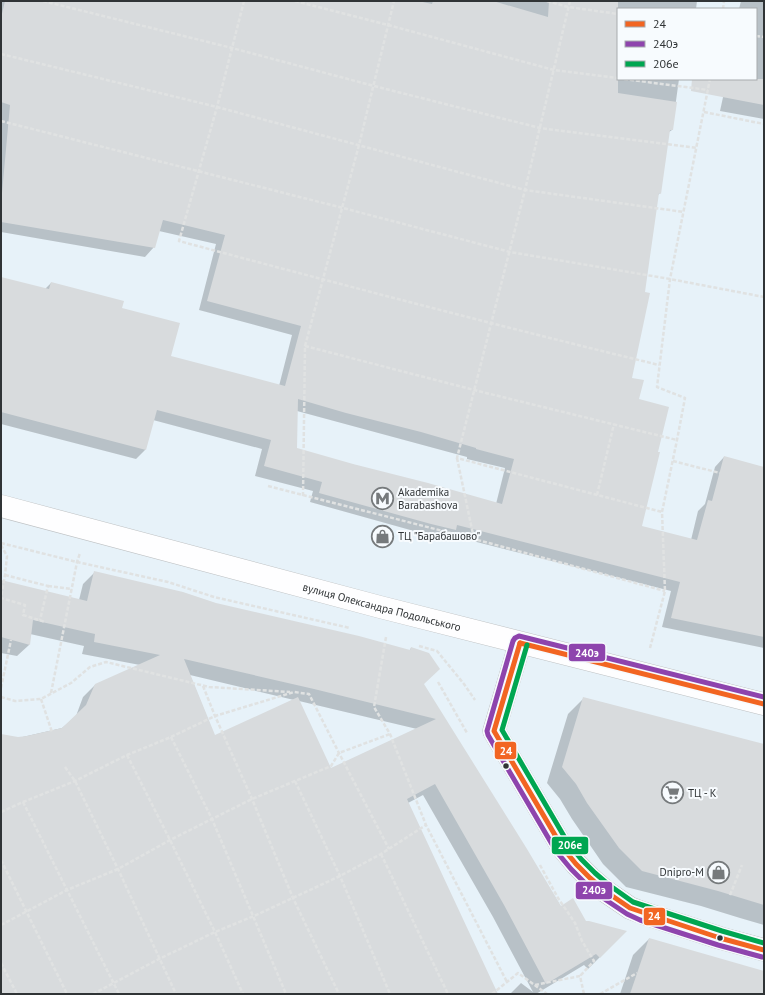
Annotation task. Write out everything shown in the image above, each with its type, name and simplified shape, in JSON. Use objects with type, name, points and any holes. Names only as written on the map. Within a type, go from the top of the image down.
[{"type":"street","name":"вулиця Олександра Подольського","points":[[1,506],[372,605],[764,704]]},
{"type":"street","points":[[520,643],[494,731],[562,847],[576,864],[605,891],[630,908],[720,938],[764,950]]},
{"type":"path","points":[[43,1],[232,48],[540,128],[697,148]]},
{"type":"path","points":[[244,1],[217,107],[180,241],[491,324],[659,365]]},
{"type":"path","points":[[295,1],[554,70],[617,78]]},
{"type":"path","points":[[303,496],[305,346],[343,208],[394,1]]},
{"type":"path","points":[[547,1],[568,7],[617,14]]},
{"type":"path","points":[[474,540],[457,458],[526,190],[570,1]]},
{"type":"path","points":[[1,54],[217,107],[526,190],[684,212]]},
{"type":"path","points":[[632,80],[708,90]]},
{"type":"path","points":[[642,674],[665,591],[662,512],[685,398],[657,387],[659,365],[670,278],[710,80]]},
{"type":"path","points":[[704,112],[764,124]]},
{"type":"path","points":[[1,121],[510,252],[670,278],[764,297]]},
{"type":"path","points":[[305,346],[474,390],[677,440]]},
{"type":"path","points":[[597,495],[614,424]]},
{"type":"path","points":[[457,458],[662,512]]},
{"type":"path","points":[[673,461],[720,473]]},
{"type":"path","points":[[268,486],[665,591]]},
{"type":"path","points":[[51,694],[77,562],[88,529]]},
{"type":"path","points":[[1,544],[168,582],[214,597],[356,630]]},
{"type":"path","points":[[1,544],[7,556],[1,598],[25,604],[23,615],[45,622]]},
{"type":"path","points":[[5,575],[48,586],[72,589]]},
{"type":"path","points":[[40,620],[48,586]]},
{"type":"path","points":[[379,635],[386,637],[374,707],[390,734],[426,825],[507,982]]},
{"type":"path","points":[[1,688],[11,640]]},
{"type":"path","points":[[415,645],[437,651],[464,684],[483,711],[494,731]]},
{"type":"path","points":[[1,697],[15,700],[41,699],[71,683],[90,667],[106,662],[209,687],[309,694],[389,849]]},
{"type":"path","points":[[204,686],[215,716],[252,799],[293,898],[339,994]]},
{"type":"path","points":[[1,812],[75,781],[127,755],[171,737],[215,716],[294,692]]},
{"type":"path","points":[[41,699],[52,732]]},
{"type":"path","points":[[1,925],[67,890],[118,869],[170,840],[252,799],[331,766],[339,753],[390,734]]},
{"type":"path","points":[[171,737],[212,819],[286,994]]},
{"type":"path","points":[[127,755],[216,932],[243,994]]},
{"type":"path","points":[[65,767],[75,781],[176,994]]},
{"type":"path","points":[[295,781],[340,876],[390,994]]},
{"type":"path","points":[[23,802],[119,994]]},
{"type":"path","points":[[94,994],[159,959],[340,876],[381,854],[426,825]]},
{"type":"path","points":[[381,854],[448,994]]},
{"type":"path","points":[[1,860],[67,994]]},
{"type":"path","points":[[730,895],[742,865]]},
{"type":"path","points":[[1,963],[16,994]]},
{"type":"path","points":[[492,994],[518,973],[547,994]]},
{"type":"path","points":[[600,994],[637,973]]},
{"type":"path","points":[[535,985],[580,976],[584,994]]},
{"type":"shaded area","name":"ТЦ \"Барабашово\"","points":[[1,1],[764,1],[764,994],[1,994]]},
{"type":"building","points":[[5,1],[418,1],[432,4],[433,1],[493,1],[548,17],[549,1],[618,1],[618,93],[677,102],[673,130],[670,130],[661,194],[659,193],[645,292],[650,293],[632,378],[644,380],[639,399],[669,407],[642,526],[697,540],[708,500],[712,501],[724,456],[764,467],[764,637],[671,618],[680,582],[457,525],[456,530],[431,524],[319,493],[322,482],[264,466],[271,440],[157,410],[146,450],[1,412],[1,277],[49,289],[51,282],[124,301],[122,308],[180,323],[171,356],[285,386],[301,326],[207,301],[225,235],[163,220],[155,248],[1,222],[1,204],[10,105],[1,102],[1,18]],"holes":[[[298,399],[514,459],[502,504],[297,448]]]},
{"type":"building","points":[[764,79],[764,105],[691,91],[692,80]]},
{"type":"building","points":[[94,571],[183,592],[216,603],[359,636],[410,650],[411,647],[429,653],[440,669],[424,684],[561,906],[573,898],[586,921],[627,931],[600,958],[596,954],[546,984],[504,905],[435,784],[407,799],[498,994],[1,994],[1,734],[18,737],[62,728],[86,705],[95,684],[160,655],[94,642],[95,634],[33,620],[30,645],[1,637],[1,580],[87,601]],"holes":[[[184,659],[436,719],[331,768],[298,697],[215,735]]]},
{"type":"building","name":"ТЦ - К","points":[[583,697],[764,744],[764,905],[642,871],[619,848],[587,803],[576,784],[562,767]]},
{"type":"building","points":[[649,938],[764,971],[764,994],[630,994]]},
{"type":"transit line","name":"240э","points":[[762,957],[718,945],[640,920],[627,914],[600,896],[571,869],[556,851],[487,731],[513,641],[519,636],[764,697]]},
{"type":"transit line","name":"24","points":[[520,643],[494,731],[562,847],[590,878],[605,891],[630,908],[720,938],[764,950]]},
{"type":"transit line","name":"24","points":[[520,643],[764,704]]},
{"type":"transit line","name":"206е","points":[[527,645],[502,730],[568,843],[595,873],[633,902],[764,943]]},
{"type":"place","name":"Akademіka Barabashova","points":[[382,498]]},
{"type":"place","name":"ТЦ \"Барабашово\"","points":[[382,536]]},
{"type":"place","name":"ТЦ - К","points":[[673,793]]},
{"type":"place","name":"Dnipro-M","points":[[719,872]]}]
